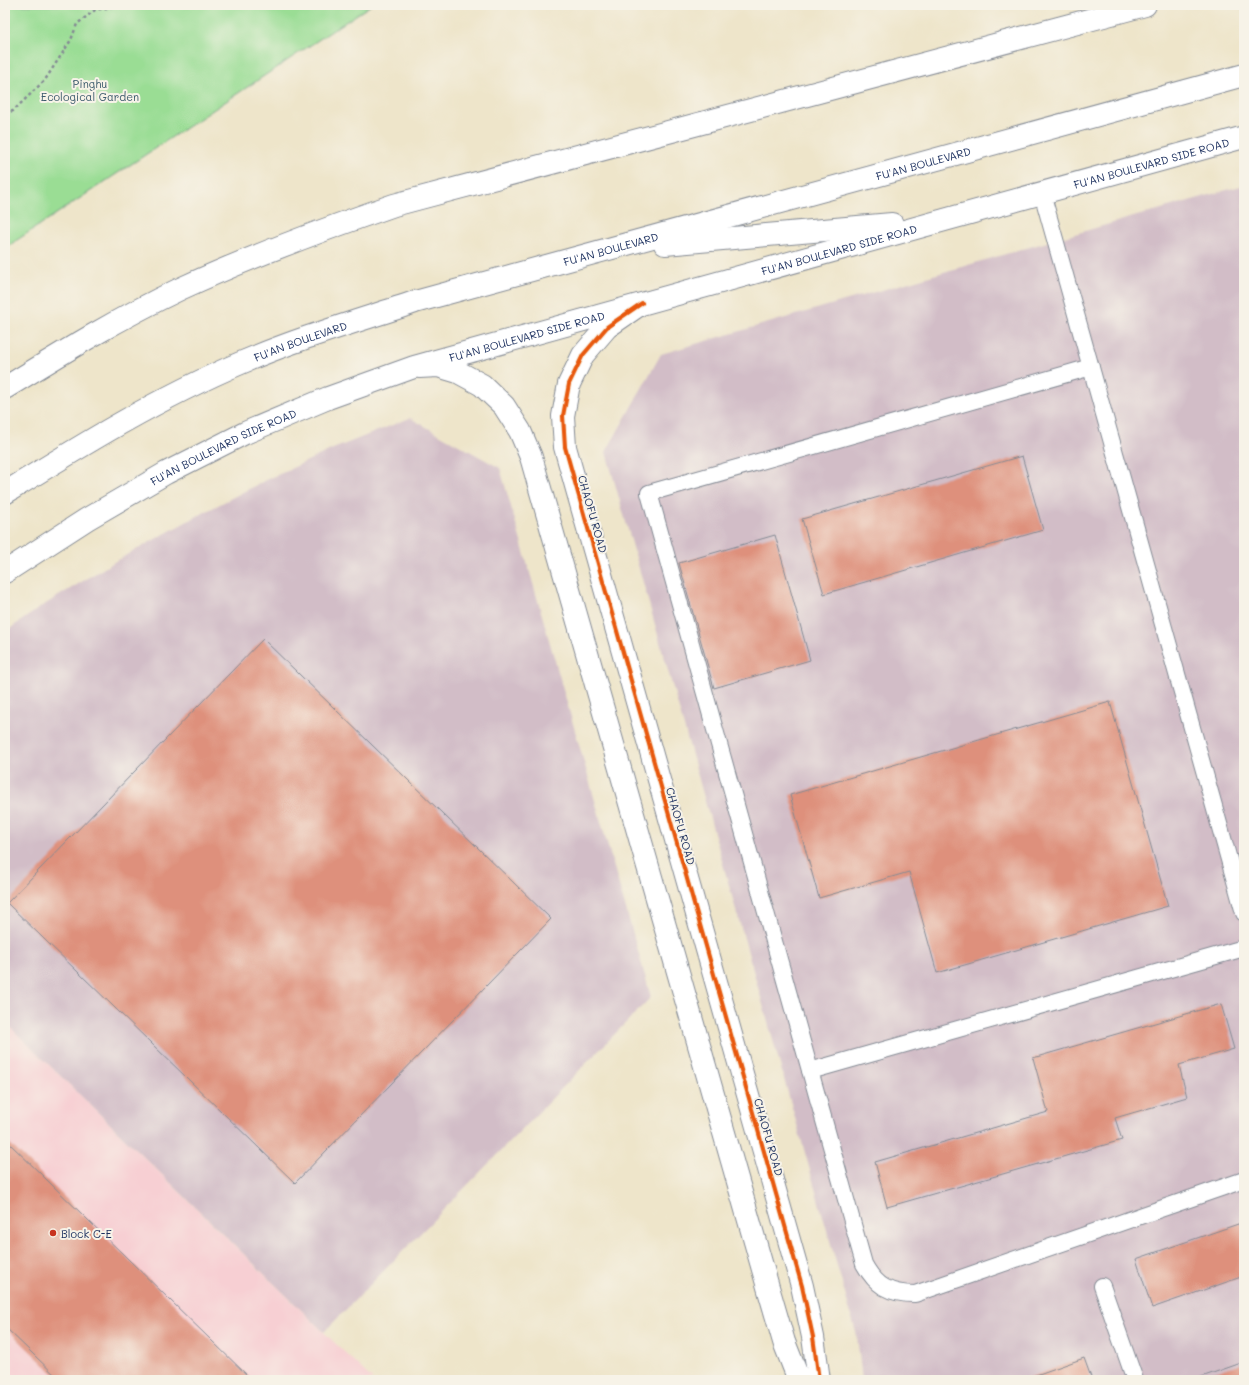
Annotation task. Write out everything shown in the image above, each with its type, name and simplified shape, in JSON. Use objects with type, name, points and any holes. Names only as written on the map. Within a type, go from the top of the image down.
[{"type":"main road","points":[[5,388],[117,321],[180,289],[251,258],[394,205],[1145,5]]},
{"type":"main road","name":"FU'AN BOULEVARD","points":[[5,493],[91,439],[170,397],[244,362],[328,330],[415,302],[1244,75]]},
{"type":"main road","name":"FU'AN BOULEVARD SIDE ROAD","points":[[5,572],[87,519],[166,473],[232,439],[328,398],[414,367],[1244,137]]},
{"type":"main road","points":[[606,250],[948,218]]},
{"type":"main road","name":"CHAOFU ROAD","points":[[642,303],[607,327],[583,355],[569,384],[563,416],[565,447],[802,1286],[813,1337],[819,1380]]},
{"type":"main road","points":[[414,367],[438,366],[458,372],[482,385],[504,406],[520,431],[532,457],[770,1294],[784,1342],[799,1380]]},
{"type":"lane","points":[[1042,193],[1244,913]]},
{"type":"lane","points":[[1091,367],[649,493],[864,1264],[870,1275],[879,1284],[890,1291],[902,1294],[915,1294],[1244,1180]]},
{"type":"lane","points":[[810,1071],[1244,948]]},
{"type":"lane","points":[[1102,1286],[1135,1380]]},
{"type":"path","points":[[92,5],[96,10]]},
{"type":"path","points":[[5,113],[13,111],[45,80],[71,40],[77,24],[96,10],[122,5]]},
{"type":"shaded area","points":[[1244,185],[1244,1380],[862,1380],[857,1336],[606,452],[661,354]]},
{"type":"shaded area","points":[[410,418],[500,468],[651,997],[324,1332],[5,1022],[5,632],[44,605],[114,562],[186,522],[258,484],[333,449]]},
{"type":"shaded area","points":[[5,1022],[373,1380],[5,1380]]},
{"type":"green space","name":"Pinghu Ecological Garden","points":[[5,5],[371,5],[5,248]]},
{"type":"building","points":[[1022,456],[1043,530],[824,594],[802,519]]},
{"type":"building","points":[[775,535],[810,660],[714,688],[679,563]]},
{"type":"building","points":[[263,639],[551,919],[295,1183],[7,903]]},
{"type":"building","points":[[1110,702],[1168,906],[937,973],[909,872],[819,898],[790,795]]},
{"type":"building","points":[[1221,1004],[1234,1049],[1179,1065],[1187,1097],[1115,1118],[1122,1140],[887,1207],[875,1162],[1048,1112],[1033,1058]]},
{"type":"building","name":"Block C-E","points":[[5,1139],[252,1380],[60,1380],[5,1327]]},
{"type":"building","points":[[1244,1222],[1244,1276],[1152,1308],[1136,1259]]},
{"type":"building","points":[[1084,1358],[1092,1380],[1022,1380]]},
{"type":"building","points":[[1244,1362],[1244,1380],[1193,1380]]},
{"type":"cycle path","points":[[642,303],[607,327],[583,355],[569,384],[563,416],[565,447],[802,1286],[813,1337],[819,1380]]},
{"type":"place","name":"Block C-E","points":[[53,1233]]}]
